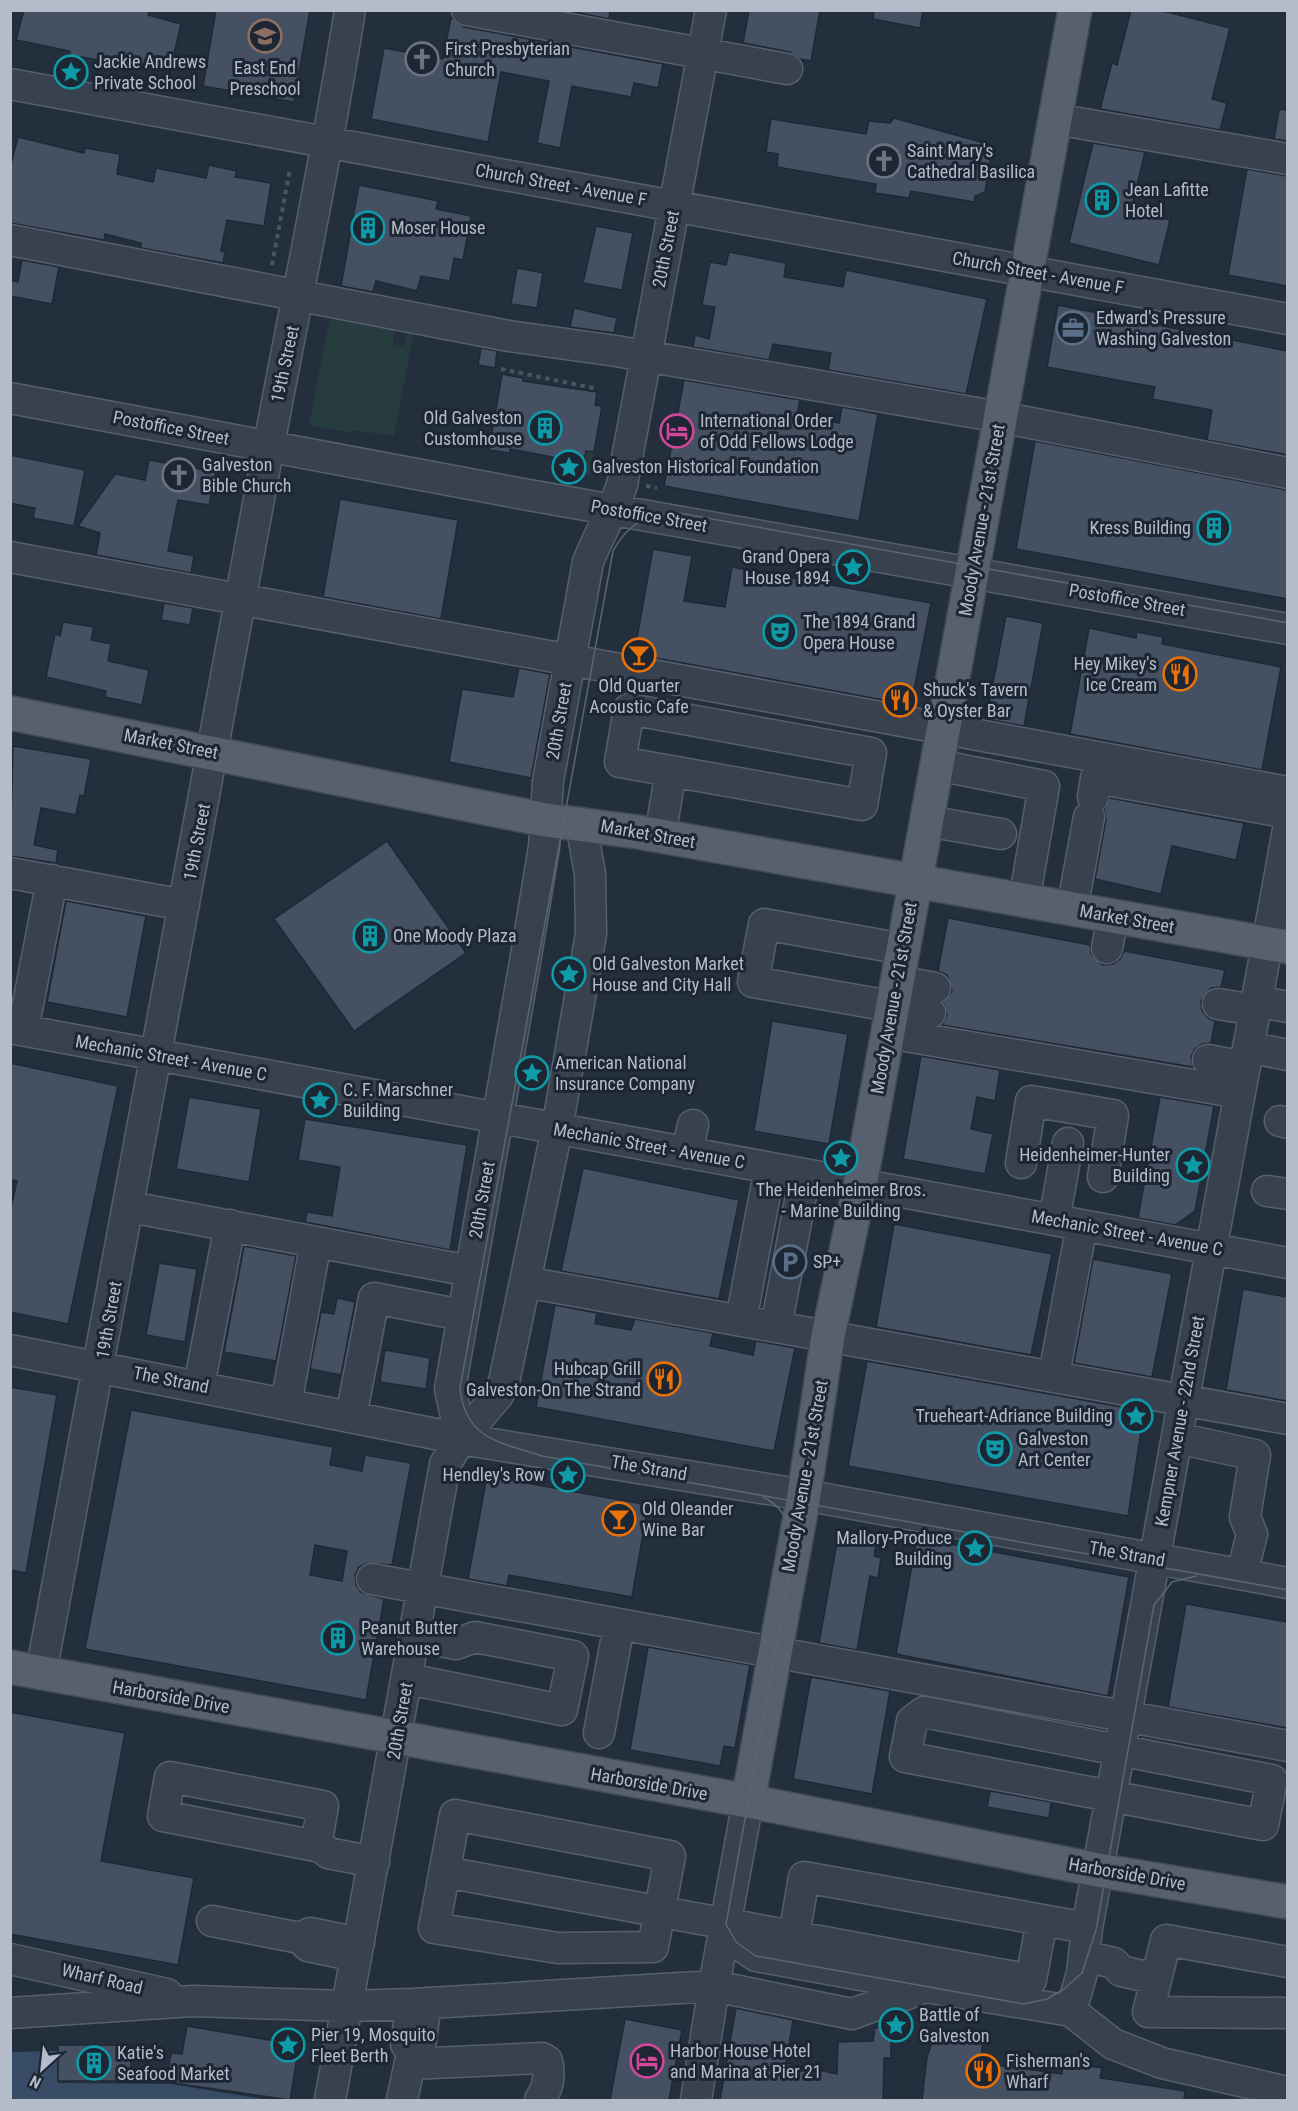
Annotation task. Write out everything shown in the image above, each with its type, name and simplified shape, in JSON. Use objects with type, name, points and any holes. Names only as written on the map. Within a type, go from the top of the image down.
[{"type":"main road","name":"Moody Avenue - 21st Street","points":[[748,1801],[804,1495],[828,1336],[860,1185],[1075,10]]},
{"type":"main road","name":"Market Street","points":[[10,713],[546,820],[581,823],[660,836],[1277,945]]},
{"type":"main road","name":"Harborside Drive","points":[[26,1670],[748,1801],[1098,1870],[1287,1902]]},
{"type":"street","name":"19th Street","points":[[26,1670],[101,1367],[268,447],[329,142],[350,10]]},
{"type":"street","points":[[467,10],[787,69]]},
{"type":"street","name":"20th Street","points":[[461,1439],[450,1389],[525,962],[546,820],[548,781],[588,562],[614,509],[622,485],[711,10]]},
{"type":"street","name":"Church Street - Avenue F","points":[[10,84],[1287,319]]},
{"type":"street","points":[[1055,119],[1287,159]]},
{"type":"street","points":[[10,240],[509,336],[1000,417],[1287,473]]},
{"type":"street","name":"Postoffice Street","points":[[10,398],[268,447],[1287,629]]},
{"type":"street","points":[[10,557],[1287,792]]},
{"type":"street","points":[[629,709],[871,753],[862,805],[671,771],[620,762],[629,709]]},
{"type":"street","points":[[937,765],[1044,786],[1019,837],[1024,901]]},
{"type":"street","points":[[660,836],[671,771]]},
{"type":"street","points":[[1072,909],[1092,822],[1096,778],[1173,797],[1287,813]]},
{"type":"street","points":[[927,820],[1019,837]]},
{"type":"street","name":"20th Street","points":[[330,2100],[446,1464],[461,1439],[498,1395],[504,1382],[557,1129],[591,934],[590,874],[581,823]]},
{"type":"street","name":"Kempner Avenue - 22nd Street","points":[[1071,2011],[1086,1942],[1256,1006],[1277,945],[1287,830]]},
{"type":"street","points":[[10,873],[184,904]]},
{"type":"street","points":[[17,1029],[52,880]]},
{"type":"street","points":[[1107,948],[1113,916]]},
{"type":"street","points":[[903,949],[764,924],[753,982],[893,1007],[1082,1062],[1244,1069],[1287,1055]]},
{"type":"street","points":[[893,1007],[933,1000]]},
{"type":"street","points":[[1218,1004],[1287,1006]]},
{"type":"street","name":"Mechanic Street - Avenue C","points":[[17,1029],[557,1129],[690,1139],[770,1168],[1287,1263]]},
{"type":"street","points":[[1208,1060],[1244,1069]]},
{"type":"street","points":[[1056,1364],[1068,1223],[1071,1124],[1082,1062]]},
{"type":"street","points":[[1021,1163],[1031,1101],[1071,1124],[1113,1115],[1103,1177]]},
{"type":"street","points":[[741,1320],[770,1168]]},
{"type":"street","points":[[776,1327],[805,1175]]},
{"type":"street","points":[[129,1207],[470,1271]]},
{"type":"street","points":[[199,1386],[230,1225]]},
{"type":"street","points":[[286,1404],[316,1242]]},
{"type":"street","points":[[525,1282],[1287,1419]]},
{"type":"street","points":[[351,1416],[374,1298],[462,1315]]},
{"type":"street","name":"The Strand","points":[[10,1350],[461,1439],[804,1495],[1287,1583]]},
{"type":"street","points":[[1177,1438],[1255,1455],[1245,1518],[1252,1534],[1242,1575]]},
{"type":"street","points":[[372,1579],[1287,1746]]},
{"type":"street","points":[[599,1733],[619,1625]]},
{"type":"street","points":[[408,1679],[562,1710],[573,1656],[475,1637],[456,1644],[416,1636]]},
{"type":"street","points":[[924,1712],[1120,1749],[1272,1779],[1263,1825],[1112,1794],[905,1757],[912,1721],[924,1712]]},
{"type":"street","points":[[319,1847],[323,1806],[170,1777],[163,1816],[319,1847],[328,1853],[375,1855]]},
{"type":"street","name":"Moody Avenue - 21st Street","points":[[696,2100],[748,1801]]},
{"type":"street","points":[[455,1815],[670,1856],[653,1947],[558,1948],[434,1928],[445,1872],[455,1815]]},
{"type":"street","points":[[445,1872],[1031,1980],[1042,1920]]},
{"type":"street","points":[[794,1936],[804,1877],[1042,1920],[1086,1942],[1114,1963],[1123,1958],[1150,1964],[1157,1972]]},
{"type":"street","points":[[212,1921],[300,1938],[308,1946],[358,1949]]},
{"type":"street","points":[[726,1924],[736,1942],[756,1956],[1071,2011],[1113,2044],[1162,2064],[1287,2092]]},
{"type":"street","points":[[1287,1962],[1166,1940],[1148,2012],[1287,2013]]},
{"type":"street","name":"Wharf Road","points":[[10,1959],[193,2001]]},
{"type":"street","points":[[48,2012],[56,1968]]},
{"type":"street","name":"Wharf Road","points":[[10,2013],[193,2001],[347,2006],[714,1986],[852,2014],[926,1987]]},
{"type":"street","points":[[402,2100],[411,2059],[420,2047],[419,2003]]},
{"type":"street","points":[[411,2059],[542,2058],[547,2061],[549,2068],[548,2087],[540,2100]]},
{"type":"path","points":[[271,272],[290,170]]},
{"type":"path","points":[[501,369],[598,389]]},
{"type":"green space","points":[[332,308],[396,321],[393,344],[404,346],[409,324],[415,325],[394,436],[353,430],[352,433],[309,425]]},
{"type":"green space","points":[[586,451],[594,452],[590,474],[561,469],[562,463],[583,467]]},
{"type":"water","points":[[57,2051],[58,2083],[171,2084],[269,2100],[11,2100],[11,2052]]},
{"type":"building","points":[[24,10],[149,10],[148,15],[181,24],[170,71],[128,61],[127,63],[98,57],[98,60],[70,55],[70,51],[16,40]]},
{"type":"building","points":[[216,10],[310,10],[294,102],[203,86]]},
{"type":"building","points":[[565,10],[610,10],[609,19]]},
{"type":"building","points":[[749,10],[820,10],[811,61],[800,59],[790,52],[743,43]]},
{"type":"building","points":[[874,10],[923,10],[920,28],[873,19]]},
{"type":"building","points":[[1131,10],[1159,10],[1230,28],[1212,99],[1227,103],[1220,130],[1100,109],[1112,63],[1117,65]]},
{"type":"building","points":[[451,17],[464,27],[663,64],[658,88],[634,83],[631,97],[572,86],[560,148],[537,143],[549,81],[501,72],[488,142],[371,119],[384,48],[443,59]]},
{"type":"building","points":[[1279,109],[1287,110],[1287,141],[1274,139]]},
{"type":"building","name":"Saint Mary's Cathedral Basilica","points":[[894,118],[981,142],[991,157],[985,192],[975,196],[974,202],[911,191],[909,198],[875,193],[876,184],[777,167],[778,154],[766,152],[771,119],[866,134],[869,121],[890,123]]},
{"type":"building","points":[[18,137],[84,153],[85,148],[120,154],[117,174],[153,182],[156,168],[206,178],[209,165],[237,171],[235,177],[271,183],[264,226],[227,220],[221,251],[225,252],[223,263],[141,248],[141,243],[105,234],[104,240],[10,223],[10,168]]},
{"type":"building","name":"Jean Lafitte Hotel","points":[[1093,143],[1145,152],[1131,211],[1170,220],[1159,265],[1069,243]]},
{"type":"building","points":[[1247,169],[1287,176],[1287,286],[1228,275]]},
{"type":"building","points":[[359,185],[438,201],[436,209],[471,216],[463,260],[454,258],[450,281],[421,276],[417,291],[376,281],[373,292],[341,286]]},
{"type":"building","points":[[596,226],[633,233],[622,290],[583,283]]},
{"type":"building","points":[[729,252],[786,263],[784,277],[843,287],[846,270],[987,299],[966,394],[828,370],[831,353],[773,344],[769,360],[693,347],[695,335],[709,339],[715,307],[702,305],[710,262],[726,265]]},
{"type":"building","points":[[22,260],[59,267],[52,304],[10,296],[10,280],[18,282]]},
{"type":"building","points":[[517,268],[543,273],[537,308],[511,304]]},
{"type":"building","points":[[1058,305],[1287,351],[1287,455],[1207,440],[1212,410],[1152,399],[1155,387],[1047,367]]},
{"type":"building","points":[[574,308],[617,318],[614,333],[570,327]]},
{"type":"building","points":[[481,348],[497,351],[495,368],[478,365]]},
{"type":"building","name":"Old Galveston Customhouse","points":[[502,374],[523,378],[523,381],[597,392],[595,405],[602,406],[594,452],[586,451],[583,467],[562,463],[563,459],[510,449],[510,453],[489,450]]},
{"type":"building","points":[[684,380],[800,400],[797,415],[839,423],[842,407],[878,414],[859,521],[664,486]]},
{"type":"building","points":[[1035,441],[1287,490],[1287,599],[1016,549]]},
{"type":"building","points":[[10,455],[85,470],[74,526],[33,518],[35,508],[10,503]]},
{"type":"building","points":[[149,460],[216,472],[209,505],[178,500],[168,551],[194,556],[191,573],[96,555],[100,533],[78,526],[115,474],[145,480]]},
{"type":"building","points":[[340,499],[458,520],[441,619],[323,597]]},
{"type":"building","points":[[653,549],[692,556],[684,601],[725,607],[732,567],[931,603],[911,705],[634,654]]},
{"type":"building","points":[[164,603],[193,608],[190,625],[161,620]]},
{"type":"building","points":[[1006,616],[1043,623],[1024,726],[986,719]]},
{"type":"building","points":[[63,622],[94,627],[91,640],[111,644],[108,661],[149,670],[142,705],[105,697],[106,691],[46,677],[55,634],[60,636]]},
{"type":"building","points":[[1089,628],[1136,638],[1137,632],[1163,637],[1162,644],[1281,667],[1262,770],[1070,734]]},
{"type":"building","points":[[519,668],[550,674],[531,778],[449,762],[462,689],[513,697]]},
{"type":"building","points":[[13,746],[91,759],[84,796],[80,795],[76,815],[41,808],[34,845],[58,850],[56,863],[10,856]]},
{"type":"building","points":[[1110,798],[1244,823],[1236,860],[1172,846],[1161,894],[1095,879],[1106,820],[1104,810]]},
{"type":"building","name":"One Moody Plaza","points":[[387,841],[466,953],[354,1031],[274,919]]},
{"type":"building","points":[[66,901],[146,916],[127,1017],[47,1002]]},
{"type":"building","points":[[948,918],[1090,945],[1091,954],[1103,965],[1113,964],[1120,959],[1124,951],[1225,970],[1221,987],[1211,988],[1201,1001],[1202,1011],[1208,1018],[1215,1021],[1211,1043],[1202,1044],[1195,1049],[1191,1057],[1193,1067],[942,1025],[947,1015],[943,1003],[952,991],[947,975],[938,971]]},
{"type":"building","points":[[772,1021],[848,1034],[829,1144],[754,1131]]},
{"type":"building","points":[[921,1056],[1000,1070],[995,1101],[977,1097],[971,1129],[993,1134],[985,1174],[903,1159]]},
{"type":"building","points":[[10,1063],[118,1086],[68,1324],[10,1312],[10,1212],[17,1181],[10,1180]]},
{"type":"building","points":[[189,1097],[261,1109],[249,1182],[176,1169]]},
{"type":"building","points":[[1160,1097],[1214,1106],[1195,1211],[1175,1225],[1138,1218]]},
{"type":"building","points":[[305,1119],[467,1145],[450,1250],[305,1222],[307,1212],[332,1216],[340,1167],[298,1160]]},
{"type":"building","points":[[583,1168],[739,1200],[719,1299],[561,1271]]},
{"type":"building","points":[[894,1224],[1052,1254],[1031,1355],[876,1327]]},
{"type":"building","points":[[244,1246],[296,1256],[276,1361],[224,1352]]},
{"type":"building","points":[[1093,1259],[1172,1274],[1152,1377],[1074,1363]]},
{"type":"building","points":[[159,1263],[197,1269],[185,1342],[146,1335]]},
{"type":"building","points":[[1243,1289],[1287,1297],[1287,1401],[1226,1390]]},
{"type":"building","points":[[337,1298],[355,1302],[341,1375],[310,1369],[321,1312],[334,1314]]},
{"type":"building","points":[[555,1305],[597,1313],[595,1324],[631,1330],[635,1319],[713,1333],[710,1346],[753,1355],[756,1341],[795,1348],[774,1451],[536,1407]]},
{"type":"building","points":[[385,1350],[430,1358],[426,1389],[380,1382]]},
{"type":"building","name":"Galveston Art Center","points":[[867,1361],[1144,1411],[1128,1516],[848,1466]]},
{"type":"building","points":[[10,1387],[57,1395],[26,1573],[10,1570]]},
{"type":"building","points":[[131,1410],[333,1447],[330,1465],[362,1471],[365,1455],[411,1463],[392,1565],[367,1563],[359,1567],[355,1575],[356,1585],[361,1592],[384,1599],[366,1700],[85,1649]],"holes":[[[315,1545],[347,1551],[342,1581],[310,1575]]]},
{"type":"building","points":[[487,1476],[648,1505],[632,1597],[509,1575],[507,1586],[468,1579]]},
{"type":"building","points":[[838,1537],[876,1544],[874,1556],[881,1558],[878,1578],[870,1576],[857,1650],[819,1643]]},
{"type":"building","points":[[917,1538],[1129,1577],[1108,1696],[896,1654]]},
{"type":"building","points":[[1186,1604],[1287,1622],[1287,1728],[1168,1707]]},
{"type":"building","points":[[648,1647],[750,1665],[735,1748],[724,1746],[720,1766],[630,1750]]},
{"type":"building","points":[[811,1677],[890,1691],[872,1794],[793,1779]]},
{"type":"building","points":[[10,1712],[125,1733],[101,1861],[194,1878],[178,1965],[10,1934]]},
{"type":"building","points":[[990,1791],[1051,1802],[1049,1818],[987,1807]]},
{"type":"building","points":[[736,2008],[793,2020],[786,2063],[837,2074],[838,2042],[873,2041],[875,2028],[891,2028],[891,2058],[884,2058],[883,2100],[720,2100]]},
{"type":"building","name":"Harbor House Hotel and Marina at Pier 21","points":[[625,2019],[682,2030],[669,2100],[610,2100]]},
{"type":"building","points":[[187,2026],[299,2045],[290,2100],[166,2082],[171,2053],[182,2054]]},
{"type":"building","name":"Fisherman's Wharf","points":[[934,2036],[983,2042],[980,2063],[1062,2074],[1063,2062],[1102,2068],[1100,2078],[1185,2091],[1184,2100],[922,2100],[927,2057]]},
{"type":"building","name":"Katie's Seafood Market","points":[[58,2045],[131,2045],[131,2081],[58,2081]]},
{"type":"tram line","points":[[1288,623],[679,513],[648,518],[625,533],[613,551],[460,1388],[463,1405],[477,1428],[498,1442],[542,1456],[1288,1590]]},
{"type":"tram line","points":[[763,1497],[777,1507],[787,1520],[792,1536],[793,1553],[726,1924],[736,1942],[756,1956],[1024,2004],[1047,1999],[1064,1989],[1082,1973],[1096,1930],[1154,1605],[1172,1582],[1196,1576]]},
{"type":"place","name":"East End Preschool","points":[[265,36]]},
{"type":"place","name":"First Presbyterian Church","points":[[422,59]]},
{"type":"place","name":"Jackie Andrews Private School","points":[[71,72]]},
{"type":"place","name":"Saint Mary's Cathedral Basilica","points":[[884,161]]},
{"type":"place","name":"Jean Lafitte Hotel","points":[[1102,200]]},
{"type":"place","name":"Moser House","points":[[368,228]]},
{"type":"place","name":"Edward's Pressure Washing Galveston","points":[[1073,328]]},
{"type":"place","name":"Old Galveston Customhouse","points":[[545,428]]},
{"type":"place","name":"International Order of Odd Fellows Lodge","points":[[677,431]]},
{"type":"place","name":"Galveston Historical Foundation","points":[[569,467]]},
{"type":"place","name":"Galveston Bible Church","points":[[179,475]]},
{"type":"place","name":"Kress Building","points":[[1214,528]]},
{"type":"place","name":"Grand Opera House 1894","points":[[853,567]]},
{"type":"place","name":"The 1894 Grand Opera House","points":[[780,632]]},
{"type":"place","name":"Old Quarter Acoustic Cafe","points":[[639,655]]},
{"type":"place","name":"Hey Mikey's Ice Cream","points":[[1180,674]]},
{"type":"place","name":"Shuck's Tavern & Oyster Bar","points":[[900,700]]},
{"type":"place","name":"One Moody Plaza","points":[[370,936]]},
{"type":"place","name":"Old Galveston Market House and City Hall","points":[[569,974]]},
{"type":"place","name":"American National Insurance Company","points":[[532,1073]]},
{"type":"place","name":"C. F. Marschner Building","points":[[320,1100]]},
{"type":"place","name":"The Heidenheimer Bros. - Marine Building","points":[[841,1158]]},
{"type":"place","name":"Heidenheimer-Hunter Building","points":[[1193,1165]]},
{"type":"place","name":"SP+","points":[[790,1262]]},
{"type":"place","name":"Hubcap Grill Galveston-On The Strand","points":[[664,1379]]},
{"type":"place","name":"Trueheart-Adriance Building","points":[[1136,1416]]},
{"type":"place","name":"Galveston Art Center","points":[[995,1449]]},
{"type":"place","name":"Hendley's Row","points":[[568,1475]]},
{"type":"place","name":"Old Oleander Wine Bar","points":[[619,1519]]},
{"type":"place","name":"Mallory-Produce Building","points":[[975,1548]]},
{"type":"place","name":"Peanut Butter Warehouse","points":[[338,1638]]},
{"type":"place","name":"Battle of Galveston","points":[[896,2025]]},
{"type":"place","name":"Pier 19, Mosquito Fleet Berth","points":[[288,2045]]},
{"type":"place","name":"Harbor House Hotel and Marina at Pier 21","points":[[647,2061]]},
{"type":"place","name":"Katie's Seafood Market","points":[[94,2063]]},
{"type":"place","name":"Fisherman's Wharf","points":[[983,2071]]}]
